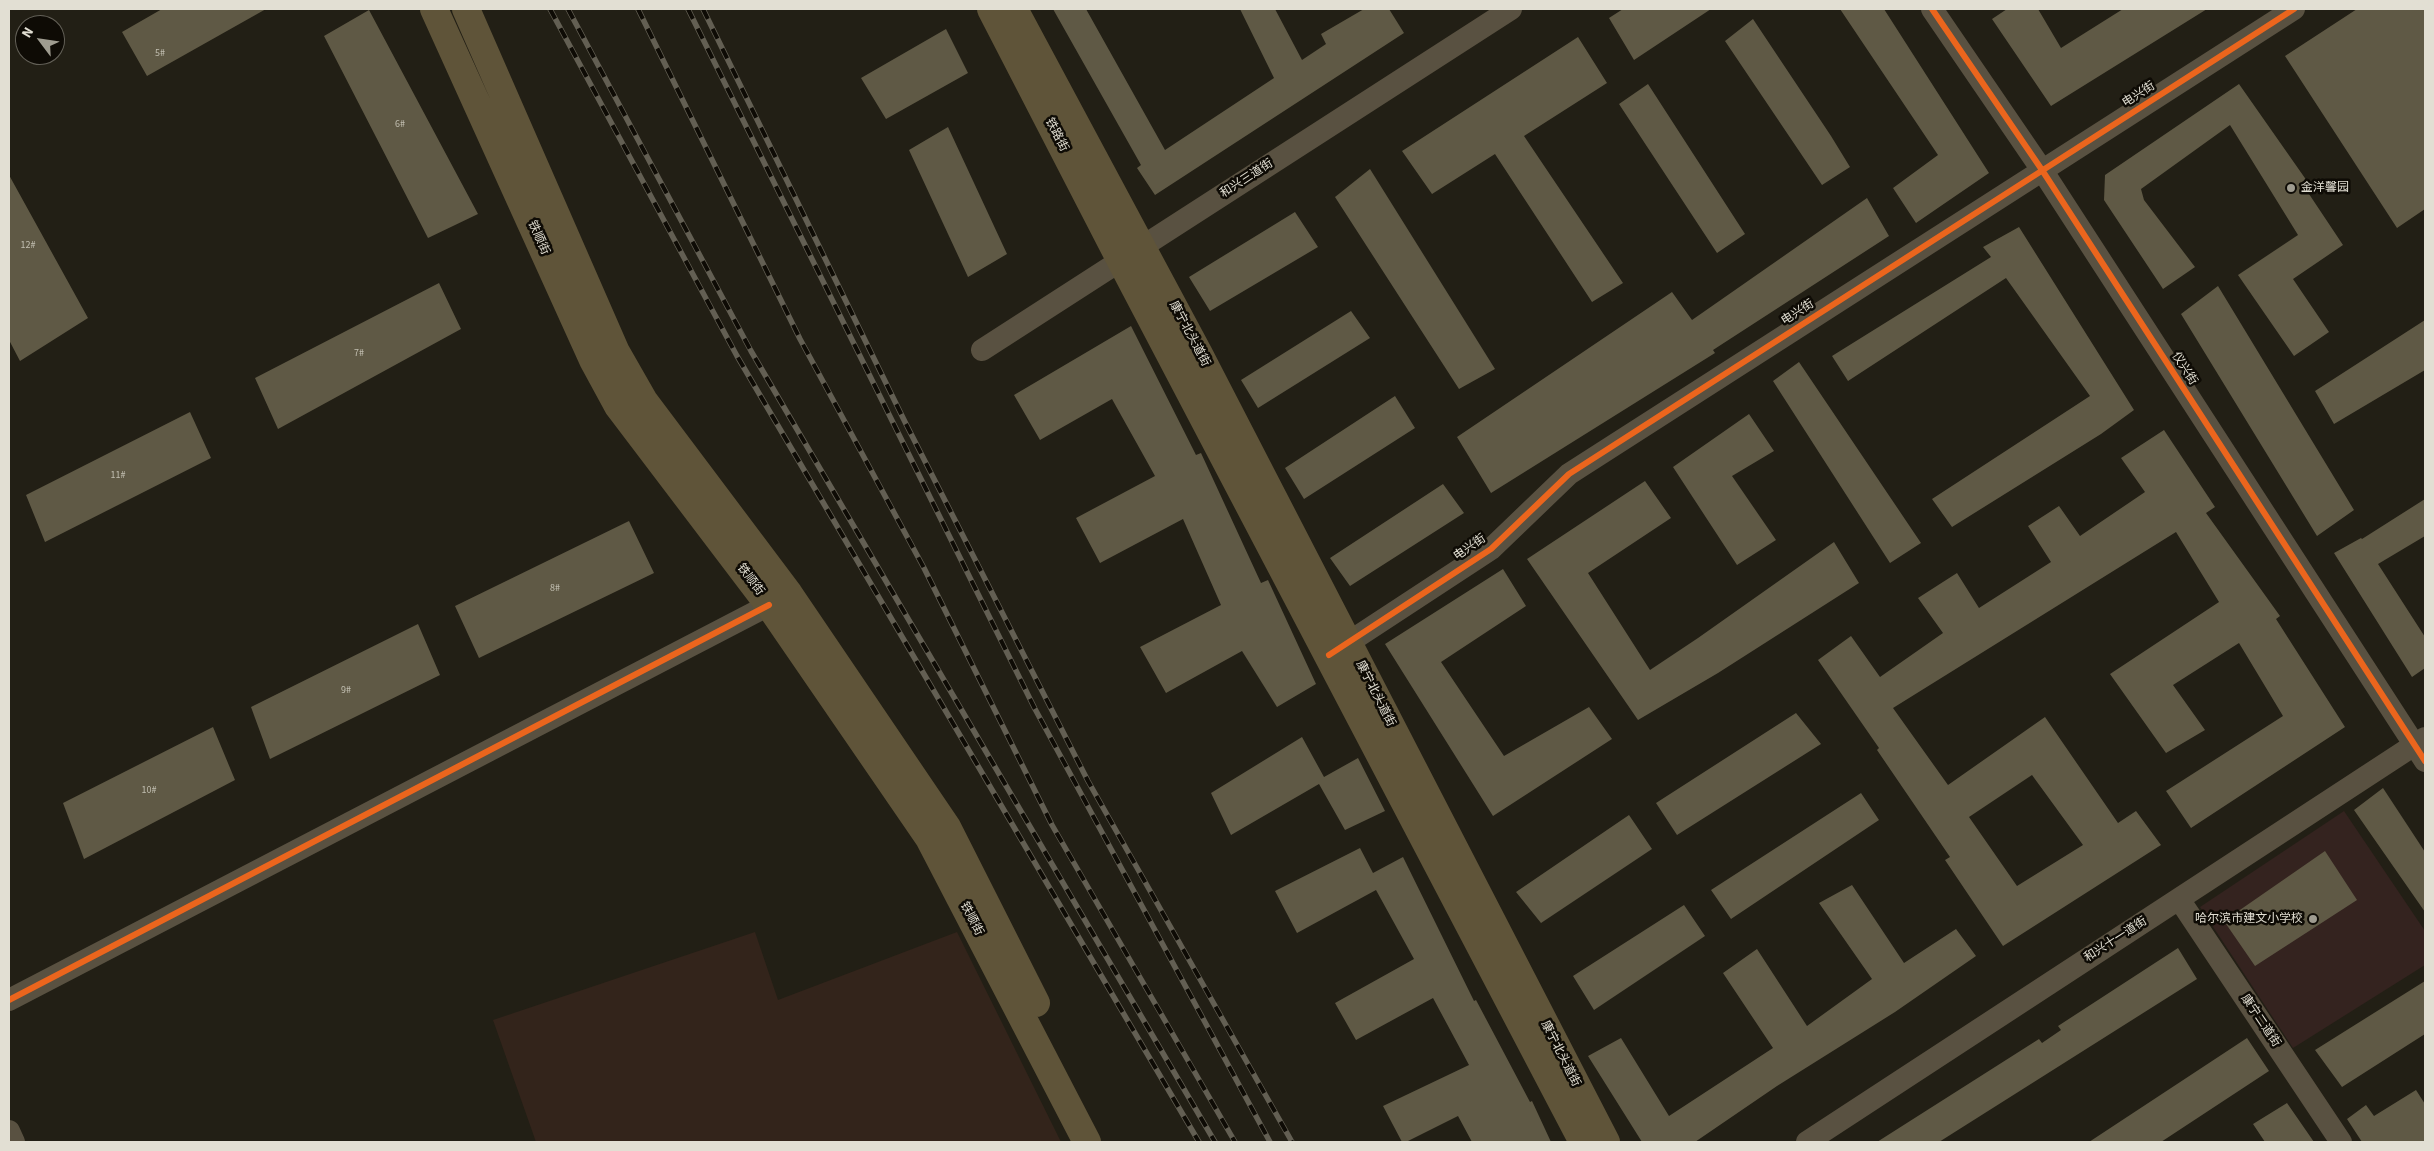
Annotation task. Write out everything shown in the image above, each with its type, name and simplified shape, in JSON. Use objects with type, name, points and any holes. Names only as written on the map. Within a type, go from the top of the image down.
[{"type":"main road","name":"铁顺街","points":[[434,9],[593,360],[618,406],[769,605],[929,838],[1087,1142]]},
{"type":"main road","name":"铁顺街","points":[[466,9],[616,352],[644,401],[789,594],[947,827],[1106,1142]]},
{"type":"main road","name":"铁路街","points":[[991,9],[1131,254]]},
{"type":"main road","name":"铁路街","points":[[1014,9],[1131,254]]},
{"type":"main road","name":"康宁北头道街","points":[[1131,254],[1338,649],[1606,1142]]},
{"type":"main road","name":"康宁北头道街","points":[[1338,649],[1583,1142]]},
{"type":"street","name":"和兴三道街","points":[[982,350],[1512,9]]},
{"type":"street","name":"仪兴街","points":[[1932,9],[2042,170],[2422,748]]},
{"type":"street","name":"电兴街","points":[[1338,649],[1490,548],[1569,474],[2294,9]]},
{"type":"street","points":[[9,1000],[769,605]]},
{"type":"street","name":"和兴十一道街","points":[[1807,1142],[2179,899],[2422,748]]},
{"type":"street","name":"康宁二道街","points":[[2179,899],[2342,1142]]},
{"type":"street","points":[[9,1131],[14,1142]]},
{"type":"shaded area","name":"哈尔滨市建文小学校","points":[[2344,811],[2425,931],[2425,965],[2293,1048],[2200,907]]},
{"type":"shaded area","points":[[755,932],[778,1000],[957,932],[1061,1142],[536,1142],[493,1020]]},
{"type":"building","points":[[162,9],[266,9],[147,76],[122,32]]},
{"type":"building","points":[[1053,9],[1086,9],[1165,150],[1274,78],[1240,9],[1275,9],[1302,60],[1326,44],[1321,34],[1364,9],[1389,9],[1404,33],[1155,195],[1137,168],[1141,165]]},
{"type":"building","points":[[1623,9],[1711,9],[1634,60],[1609,18]]},
{"type":"building","points":[[1840,9],[1884,9],[1989,173],[1916,223],[1893,188],[1938,155]]},
{"type":"building","points":[[2007,9],[2038,9],[2061,48],[2123,9],[2207,9],[2051,106],[1992,19]]},
{"type":"building","points":[[2357,9],[2425,9],[2425,209],[2397,228],[2285,56]]},
{"type":"building","points":[[369,10],[478,214],[428,238],[324,36]]},
{"type":"building","points":[[1753,19],[1850,167],[1822,185],[1725,41]]},
{"type":"building","points":[[946,29],[968,73],[886,119],[861,78]]},
{"type":"building","points":[[1578,37],[1607,83],[1524,136],[1623,283],[1592,302],[1495,154],[1432,194],[1402,151]]},
{"type":"building","points":[[1648,84],[1745,234],[1717,253],[1619,104]]},
{"type":"building","name":"金洋馨园","points":[[2239,84],[2314,191],[2309,194],[2343,245],[2293,279],[2329,332],[2294,356],[2238,275],[2298,235],[2230,125],[2141,189],[2144,200],[2195,267],[2163,289],[2104,200],[2105,175]]},
{"type":"building","points":[[948,127],[1007,254],[968,277],[909,150]]},
{"type":"building","points":[[1370,169],[1495,369],[1459,389],[1335,197]]},
{"type":"building","points":[[9,175],[88,318],[20,361],[9,340]]},
{"type":"building","points":[[1867,198],[1889,236],[1713,350],[1715,353],[1491,493],[1457,437],[1672,292],[1692,320]]},
{"type":"building","points":[[1295,212],[1318,247],[1210,311],[1189,277]]},
{"type":"building","points":[[2019,227],[2134,410],[2101,434],[1952,527],[1932,499],[2090,396],[2006,278],[1848,381],[1832,356],[1991,257],[1983,247]]},
{"type":"building","points":[[439,283],[461,329],[278,429],[255,378]]},
{"type":"building","points":[[2218,286],[2354,510],[2317,536],[2181,314]]},
{"type":"building","points":[[1351,311],[1370,338],[1258,408],[1241,380]]},
{"type":"building","points":[[2425,320],[2425,370],[2334,424],[2315,391]]},
{"type":"building","points":[[1131,326],[1196,455],[1201,453],[1261,583],[1268,580],[1316,684],[1277,707],[1242,651],[1166,693],[1140,647],[1221,605],[1183,519],[1100,563],[1076,518],[1155,476],[1112,399],[1040,440],[1014,395]]},
{"type":"building","points":[[1799,362],[1921,543],[1890,563],[1773,381]]},
{"type":"building","points":[[1395,396],[1415,428],[1304,499],[1285,468]]},
{"type":"building","points":[[190,412],[211,458],[45,542],[26,495]]},
{"type":"building","points":[[1749,414],[1774,451],[1732,476],[1776,540],[1737,565],[1673,467]]},
{"type":"building","points":[[2164,430],[2215,507],[2206,513],[2280,616],[2276,619],[2345,727],[2191,828],[2166,791],[2283,716],[2239,643],[2173,685],[2205,730],[2166,753],[2110,674],[2219,602],[2176,532],[1893,708],[1948,785],[2045,717],[2118,823],[2136,811],[2161,845],[2003,946],[1945,860],[1950,857],[1877,750],[1879,748],[1818,660],[1851,636],[1880,677],[1943,633],[1918,598],[1957,573],[1979,608],[2051,562],[2028,526],[2059,506],[2080,536],[2145,492],[2121,458]],"holes":[[[2032,775],[2083,845],[2017,886],[1969,817]]]},
{"type":"building","points":[[1645,481],[1671,518],[1588,573],[1650,670],[1834,542],[1859,583],[1718,673],[1638,720],[1527,559]]},
{"type":"building","points":[[1443,484],[1464,513],[1350,586],[1330,558]]},
{"type":"building","points":[[2425,499],[2425,536],[2378,564],[2425,637],[2425,668],[2412,677],[2334,553],[2362,539]]},
{"type":"building","points":[[629,521],[654,573],[479,658],[455,606]]},
{"type":"building","points":[[1503,569],[1526,606],[1441,662],[1504,756],[1589,707],[1612,739],[1493,816],[1385,644]]},
{"type":"building","points":[[418,624],[440,675],[270,759],[251,707]]},
{"type":"building","points":[[1796,713],[1821,744],[1677,835],[1656,803]]},
{"type":"building","points":[[213,727],[235,780],[84,859],[63,803]]},
{"type":"building","points":[[1302,737],[1324,777],[1358,758],[1385,811],[1345,830],[1319,784],[1231,835],[1211,793]]},
{"type":"building","points":[[2383,788],[2425,852],[2425,912],[2354,810]]},
{"type":"building","points":[[1861,793],[1879,820],[1731,919],[1711,890]]},
{"type":"building","points":[[1629,815],[1652,849],[1541,923],[1516,892]]},
{"type":"building","points":[[1360,848],[1373,873],[1403,857],[1474,1001],[1476,1000],[1530,1102],[1532,1101],[1551,1142],[1472,1142],[1458,1116],[1406,1142],[1402,1142],[1383,1106],[1469,1065],[1433,998],[1356,1040],[1335,1003],[1414,959],[1376,890],[1297,933],[1275,891]]},
{"type":"building","points":[[2325,851],[2357,900],[2255,966],[2224,921]]},
{"type":"building","points":[[1852,885],[1904,963],[1956,929],[1976,956],[1895,1012],[1777,1086],[1695,1142],[1642,1142],[1588,1056],[1621,1038],[1669,1116],[1773,1048],[1723,973],[1757,949],[1807,1026],[1872,979],[1819,903]]},
{"type":"building","points":[[1684,905],[1705,936],[1594,1010],[1573,976]]},
{"type":"building","points":[[2178,948],[2197,979],[1939,1142],[1877,1142],[2039,1039],[2042,1043],[2061,1030],[2058,1026]]},
{"type":"building","points":[[2425,981],[2425,1034],[2342,1087],[2315,1050]]},
{"type":"building","points":[[2247,1038],[2269,1071],[2161,1142],[2089,1142]]},
{"type":"building","points":[[2416,1090],[2425,1104],[2425,1142],[2362,1142],[2347,1119],[2366,1105],[2374,1116]]},
{"type":"building","points":[[2287,1103],[2314,1142],[2265,1142],[2253,1124]]},
{"type":"railway","points":[[550,9],[737,356],[1199,1142]]},
{"type":"railway","points":[[568,9],[751,351],[1215,1142]]},
{"type":"railway","points":[[638,9],[800,339],[924,568],[1052,825],[1235,1142]]},
{"type":"railway","points":[[688,9],[1035,709],[1270,1142]]},
{"type":"railway","points":[[703,9],[906,424],[1088,781],[1292,1142]]},
{"type":"cycle path","points":[[1932,9],[2042,170],[2425,761]]},
{"type":"cycle path","points":[[1329,655],[1491,549],[1569,474],[2294,9]]},
{"type":"cycle path","points":[[9,1000],[769,605]]},
{"type":"place","name":"金洋馨园","points":[[2291,188]]},
{"type":"place","name":"哈尔滨市建文小学校","points":[[2313,919]]}]
